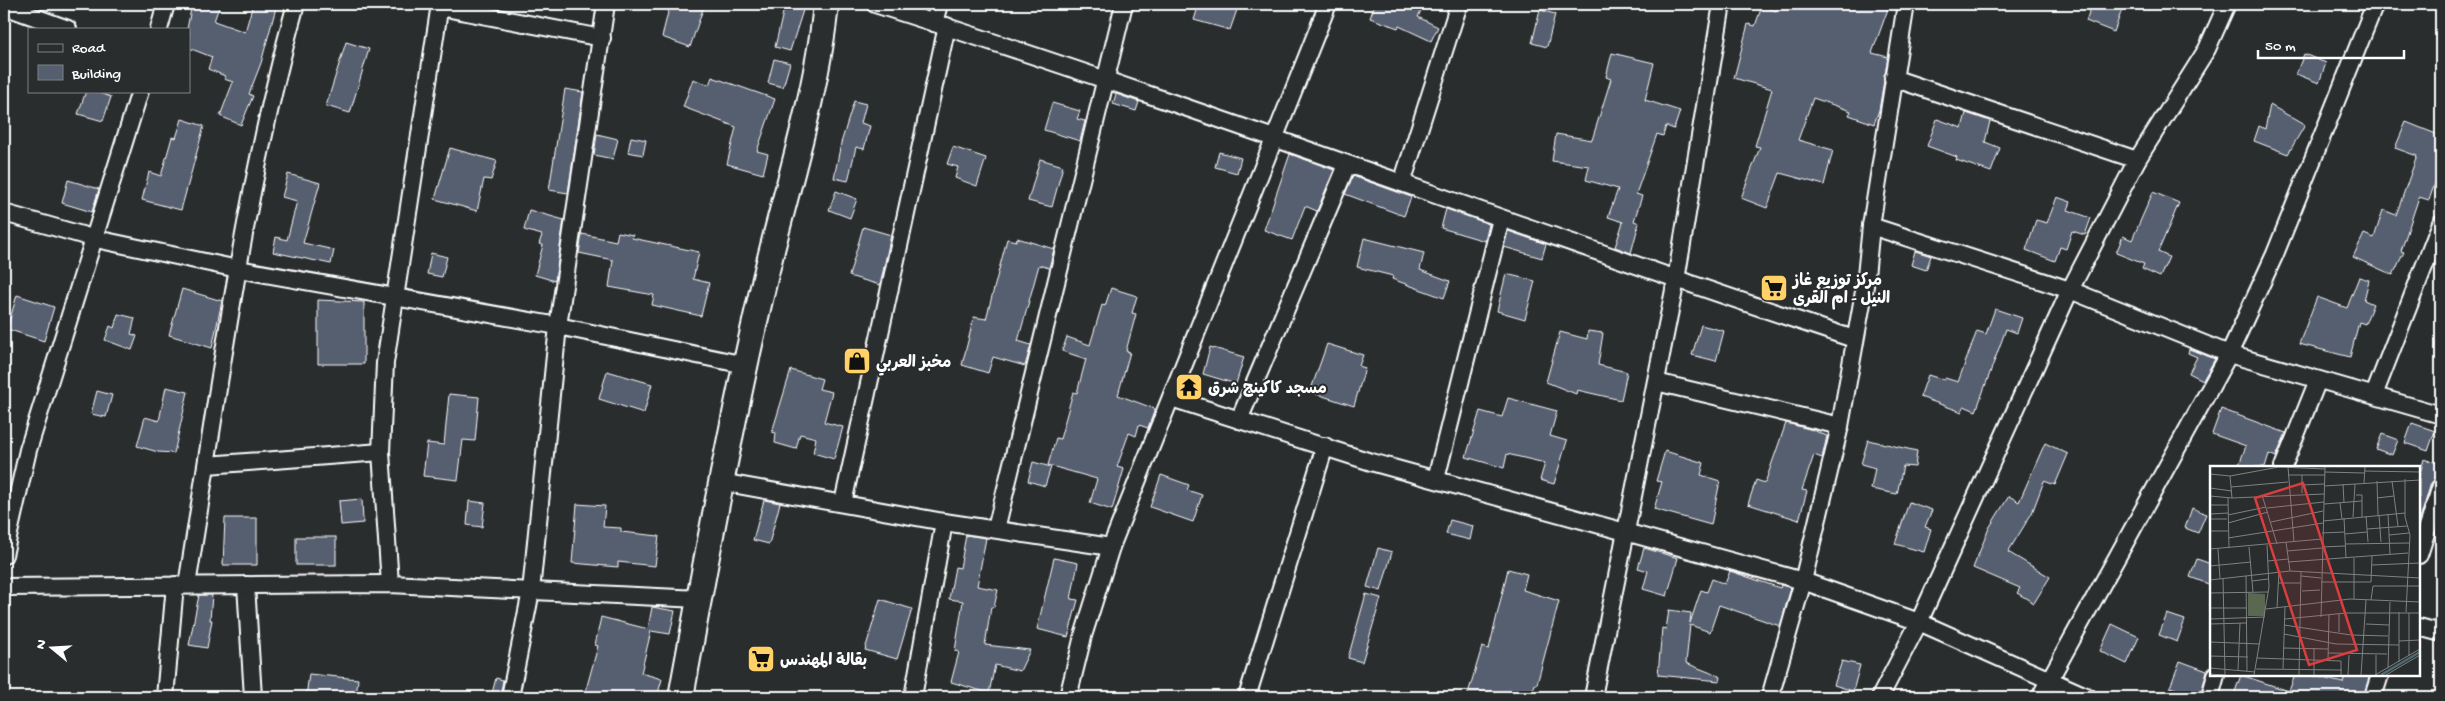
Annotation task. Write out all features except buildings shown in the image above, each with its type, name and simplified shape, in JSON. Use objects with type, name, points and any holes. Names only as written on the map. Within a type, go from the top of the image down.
[{"type":"street","points":[[159,28],[166,4]]},
{"type":"street","points":[[166,697],[181,585],[207,465],[238,269],[272,94],[296,4]]},
{"type":"street","points":[[510,697],[530,591],[558,326],[606,4]]},
{"type":"street","points":[[681,697],[745,365],[815,74],[826,4]]},
{"type":"street","points":[[875,4],[1106,80],[1676,280],[1854,339]]},
{"type":"street","points":[[843,503],[940,24],[939,4]]},
{"type":"street","points":[[996,530],[1124,4]]},
{"type":"street","points":[[1072,696],[1111,547],[1328,4]]},
{"type":"street","points":[[1402,183],[1459,4]]},
{"type":"street","points":[[1593,697],[1676,280],[1722,4]]},
{"type":"street","points":[[1770,697],[1803,581],[1840,426],[1854,339],[1865,286],[1871,226],[1906,4]]},
{"type":"street","points":[[1880,697],[1919,622],[2070,290],[2137,160],[2207,49],[2227,4]]},
{"type":"street","points":[[2040,697],[2229,354],[2275,254],[2375,4]]},
{"type":"street","points":[[390,584],[381,452],[385,363],[440,5],[602,38]]},
{"type":"street","points":[[4,6],[28,9],[66,28]]},
{"type":"street","points":[[1893,78],[2137,160]]},
{"type":"street","points":[[4,555],[30,441],[58,350],[96,239],[140,92]]},
{"type":"street","points":[[1239,420],[1347,164]]},
{"type":"street","points":[[4,212],[96,239],[238,269],[394,295],[558,326],[745,365]]},
{"type":"street","points":[[1436,479],[1500,219]]},
{"type":"street","points":[[2374,395],[2441,223]]},
{"type":"street","points":[[1871,226],[2070,290],[2229,354],[2441,414]]},
{"type":"street","points":[[2283,466],[2318,380]]},
{"type":"street","points":[[1656,382],[1840,426]]},
{"type":"street","points":[[1171,398],[1436,479],[1803,581],[1919,622],[2088,697]]},
{"type":"street","points":[[1247,697],[1325,446]]},
{"type":"street","points":[[207,465],[381,452]]},
{"type":"street","points":[[721,482],[944,522],[1111,547]]},
{"type":"street","points":[[2420,553],[2441,486]]},
{"type":"street","points":[[913,697],[944,522]]},
{"type":"street","points":[[4,587],[390,584],[699,599]]},
{"type":"street","points":[[246,586],[253,697]]},
{"type":"street","points":[[2420,627],[2441,633]]},
{"type":"street","points":[[2210,697],[2216,676]]},
{"type":"street","points":[[2373,697],[2380,676]]},
{"type":"place","name":"مركز توزيع غاز النيل - ام القرى","points":[[1774,288]]},
{"type":"place","name":"مخبز العربي","points":[[857,361]]},
{"type":"place","name":"مسجد كاكينج شرق","points":[[1189,387]]},
{"type":"place","name":"بقالة المهندس","points":[[761,659]]}]
